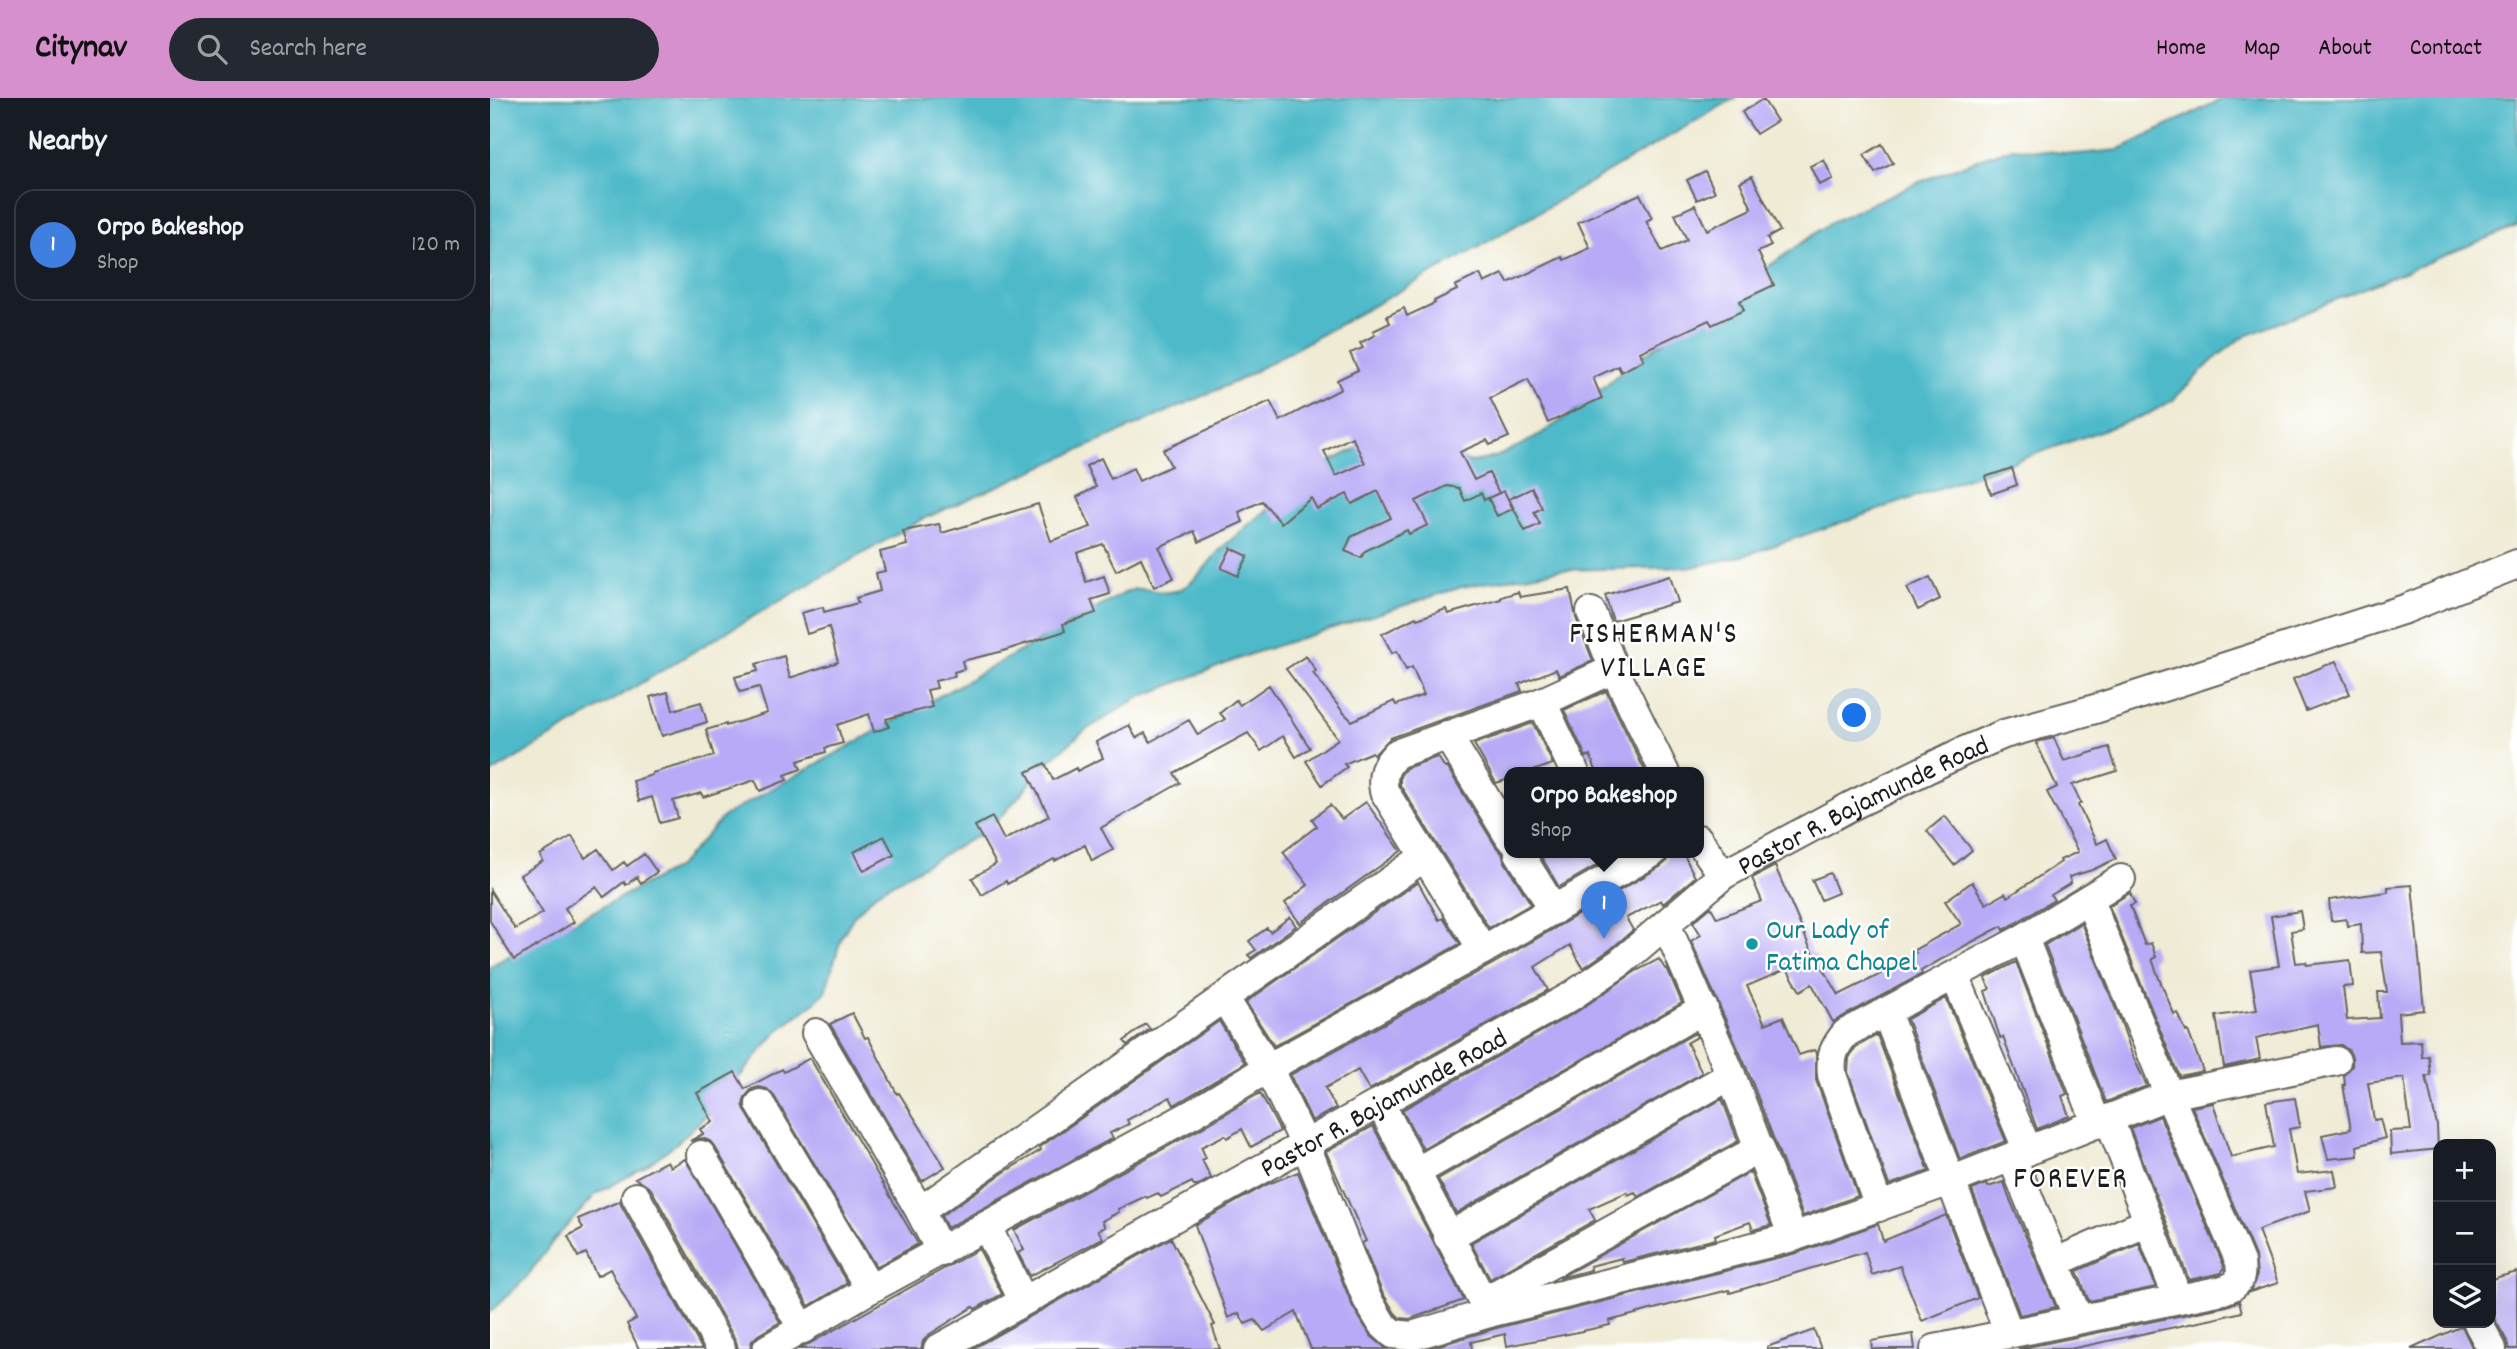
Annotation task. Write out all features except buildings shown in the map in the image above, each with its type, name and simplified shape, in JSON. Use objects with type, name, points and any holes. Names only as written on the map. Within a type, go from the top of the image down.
[{"type":"street","name":"Pastor R. Bajamunde Road","points":[[938,1349],[1570,997],[1621,962],[1723,876],[1851,806],[2004,734],[2095,709],[2299,645],[2405,609],[2517,564]]},
{"type":"street","points":[[1591,612],[1614,669],[1662,767]]},
{"type":"street","points":[[1483,950],[1384,791],[1382,778],[1386,765],[1396,754],[1542,702],[1614,669]]},
{"type":"street","points":[[1542,702],[1569,767]]},
{"type":"street","points":[[1447,734],[1500,805]]},
{"type":"street","points":[[1704,847],[1723,876]]},
{"type":"street","points":[[920,1210],[1225,999],[1424,857]]},
{"type":"street","points":[[1522,858],[1554,909]]},
{"type":"street","points":[[767,1349],[870,1289],[987,1227],[1483,950],[1554,909],[1618,862]]},
{"type":"street","points":[[1879,1207],[1832,1075],[1830,1060],[1834,1047],[1846,1033],[2024,938],[2122,879]]},
{"type":"street","points":[[1936,1349],[2233,1287],[2242,1277],[2240,1262],[2089,900]]},
{"type":"street","points":[[1666,924],[1731,1075],[1793,1237]]},
{"type":"street","points":[[2024,938],[2148,1222],[2178,1299]]},
{"type":"street","points":[[1955,976],[2078,1318]]},
{"type":"street","points":[[1225,999],[1268,1068],[1306,1146],[1367,1299],[1382,1324],[1393,1334],[1412,1336],[1487,1307],[1793,1237],[1953,1180],[2169,1095],[2336,1061]]},
{"type":"street","points":[[1416,1172],[1703,1009]]},
{"type":"street","points":[[1886,1012],[1953,1180],[2009,1333]]},
{"type":"street","points":[[816,1033],[920,1210],[941,1252]]},
{"type":"street","points":[[1448,1237],[1731,1075]]},
{"type":"street","points":[[1380,1102],[1448,1237],[1487,1307]]},
{"type":"street","points":[[760,1104],[870,1289]]},
{"type":"street","points":[[1487,1307],[1760,1147]]},
{"type":"street","points":[[701,1155],[803,1329]]},
{"type":"street","points":[[636,1197],[721,1349]]},
{"type":"street","points":[[2056,1262],[2148,1222]]},
{"type":"street","points":[[987,1227],[1023,1300]]},
{"type":"street","points":[[2480,1328],[2491,1349]]},
{"type":"water","points":[[490,98],[1735,98],[1465,255],[1237,381],[923,519],[728,631],[490,774]]},
{"type":"water","points":[[2224,98],[2517,98],[2517,226],[2241,338],[2212,361],[2173,400],[2148,414],[1878,510],[1746,555],[1693,567],[1558,570],[1462,587],[1251,654],[1140,697],[1084,731],[1047,763],[1003,815],[982,833],[877,892],[854,916],[842,936],[825,992],[778,1031],[709,1113],[678,1142],[645,1167],[596,1194],[554,1240],[525,1279],[490,1312],[490,966],[678,867],[724,816],[1128,591],[1141,589],[1168,592],[1181,589],[1204,570],[1236,535],[1335,459],[1367,443],[1473,462],[1496,457],[1531,440],[1577,410],[1623,370],[1831,222],[1912,185],[2013,148],[2077,154],[2118,150]]},
{"type":"place","name":"Orpo Bakeshop","points":[[1604,939]]},
{"type":"place","name":"Our Lady of Fatima Chapel","points":[[1752,944]]},
{"type":"district","name":"FISHERMAN'S VILLAGE","points":[[1654,649]]},
{"type":"district","name":"FOREVER","points":[[2071,1177]]}]
